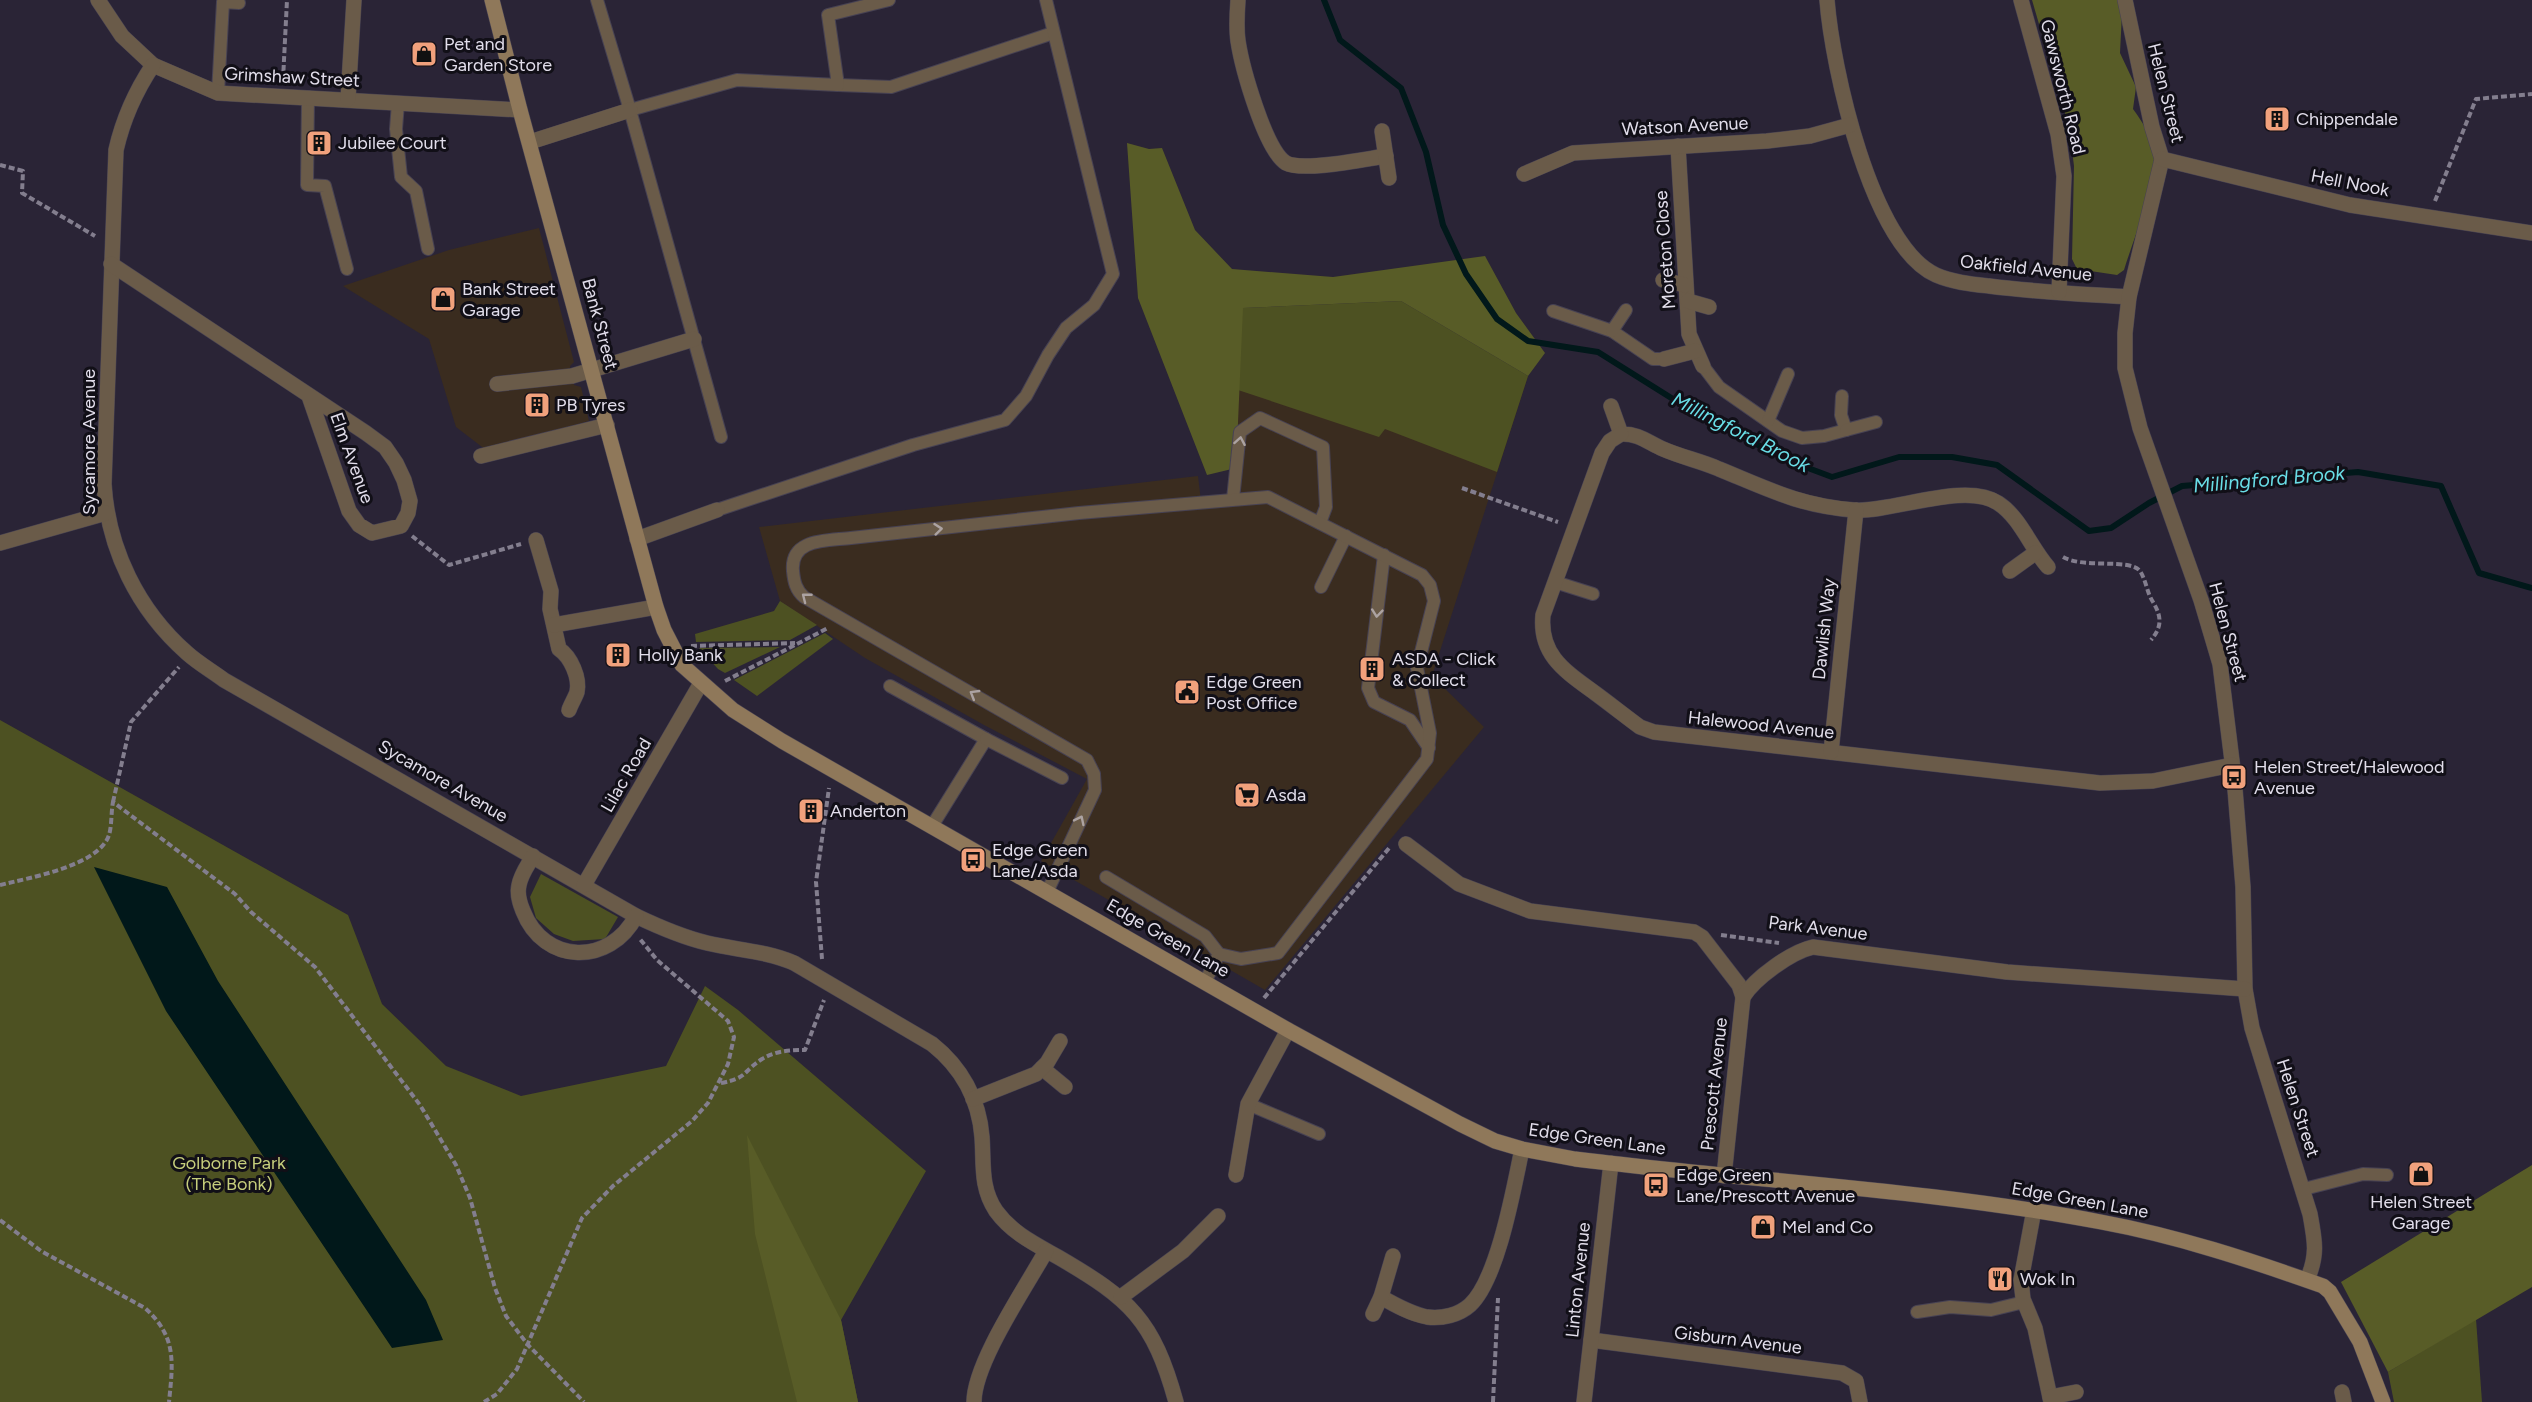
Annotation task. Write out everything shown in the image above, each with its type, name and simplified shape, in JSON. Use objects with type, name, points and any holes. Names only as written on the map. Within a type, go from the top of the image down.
[{"type":"street","name":"Grimshaw Street","points":[[98,0],[122,36],[153,65],[218,93],[520,110]]},
{"type":"street","points":[[348,99],[354,0]]},
{"type":"street","name":"Bank Street","points":[[492,0],[656,607],[682,665],[705,686]]},
{"type":"street","points":[[1238,0],[1238,40],[1244,64],[1267,138],[1279,156],[1287,163],[1305,167],[1386,156]]},
{"type":"street","name":"Oakfield Avenue","points":[[1827,0],[1834,61],[1850,125],[1893,231],[1918,265],[1936,275],[1960,282],[2016,290],[2129,297]]},
{"type":"street","name":"Gawsworth Road","points":[[2021,0],[2058,134],[2064,176],[2059,292]]},
{"type":"street","name":"Helen Street","points":[[2125,0],[2152,127],[2162,159],[2129,297],[2125,333],[2125,368],[2140,428],[2166,508],[2201,600],[2220,664],[2243,887],[2245,989],[2252,1028],[2304,1189],[2316,1244],[2315,1262],[2307,1280]]},
{"type":"street","name":"Sycamore Avenue","points":[[153,65],[140,85],[121,126],[116,150],[104,484],[106,513],[124,567],[142,602],[164,631],[188,655],[224,680],[584,885],[633,922],[708,943],[771,954],[794,963],[947,1055],[961,1073],[973,1099],[982,1138],[983,1179],[995,1210],[1016,1232],[1103,1283],[1121,1297],[1141,1318],[1154,1341],[1170,1379],[1176,1402]]},
{"type":"street","points":[[530,142],[630,110]]},
{"type":"street","name":"Watson Avenue","points":[[1524,174],[1573,153],[1767,141],[1810,136],[1850,125]]},
{"type":"street","points":[[1382,132],[1389,178]]},
{"type":"street","name":"Moreton Close","points":[[1678,146],[1689,334],[1703,366]]},
{"type":"street","name":"Hell Nook","points":[[2162,159],[2350,205],[2532,233]]},
{"type":"street","name":"Elm Avenue","points":[[111,264],[309,396],[385,447],[396,463],[410,501],[408,513],[400,526],[372,533],[359,525],[349,511],[309,396]]},
{"type":"street","points":[[1663,280],[1686,285]]},
{"type":"street","points":[[1688,301],[1709,306]]},
{"type":"street","points":[[497,384],[572,376],[693,339]]},
{"type":"street","points":[[1665,358],[1695,351]]},
{"type":"street","points":[[1611,406],[1621,434],[1631,433],[1664,450],[1718,468],[1780,495],[1811,504],[1856,510],[1945,497],[1975,496],[1997,502],[2014,519],[2035,553],[2048,567]]},
{"type":"street","points":[[481,456],[607,425]]},
{"type":"street","name":"Halewood Avenue","points":[[1621,434],[1610,441],[1602,453],[1573,528],[1543,615],[1542,627],[1543,637],[1550,653],[1566,672],[1640,727],[1654,732],[2108,783],[2153,781],[2232,765]]},
{"type":"street","points":[[637,539],[717,510]]},
{"type":"street","name":"Dawlish Way","points":[[1831,752],[1856,510]]},
{"type":"street","points":[[0,543],[106,513]]},
{"type":"street","points":[[536,540],[551,591],[550,609],[559,649],[566,654],[572,664],[577,690],[569,710]]},
{"type":"street","points":[[2010,571],[2035,553]]},
{"type":"street","points":[[554,625],[656,607]]},
{"type":"street","name":"Edge Green Lane","points":[[705,686],[733,710],[831,770],[1288,1030],[1460,1125],[1495,1141],[1522,1149],[1611,1163],[1949,1198],[2034,1210],[2103,1222],[2255,1261],[2323,1286],[2340,1306],[2360,1342],[2383,1402]]},
{"type":"street","name":"Lilac Road","points":[[584,885],[705,686]]},
{"type":"street","points":[[1406,844],[1459,885],[1530,911],[1694,932]]},
{"type":"street","points":[[533,856],[518,887],[520,904],[532,929],[550,946],[576,953],[594,951],[617,941],[633,922]]},
{"type":"street","name":"Prescott Avenue","points":[[1694,932],[1702,937],[1739,985],[1743,997],[1724,1176]]},
{"type":"street","name":"Park Avenue","points":[[1813,947],[2007,972],[2245,989]]},
{"type":"street","name":"Prescott Avenue","points":[[1743,997],[1751,985],[1802,950],[1813,947]]},
{"type":"street","points":[[1236,1175],[1248,1104],[1288,1030]]},
{"type":"street","points":[[973,1099],[1036,1074],[1060,1041]]},
{"type":"street","points":[[1042,1068],[1065,1087]]},
{"type":"street","points":[[1381,1297],[1405,1310],[1427,1317],[1444,1317],[1460,1312],[1471,1304],[1486,1280],[1495,1254],[1511,1204],[1522,1149]]},
{"type":"street","name":"Linton Avenue","points":[[1584,1402],[1611,1163]]},
{"type":"street","points":[[2034,1210],[2020,1280],[2025,1302],[2035,1328],[2051,1400],[2076,1392]]},
{"type":"street","points":[[1121,1297],[1183,1251],[1218,1216]]},
{"type":"street","points":[[974,1402],[974,1390],[981,1367],[1046,1251]]},
{"type":"street","points":[[1372,1314],[1381,1297],[1393,1256]]},
{"type":"street","name":"Gisburn Avenue","points":[[1591,1340],[1842,1372],[1856,1381],[1860,1402]]},
{"type":"lane","points":[[597,0],[721,437]]},
{"type":"lane","points":[[838,85],[828,15],[889,0]]},
{"type":"lane","points":[[717,510],[913,445],[1005,420],[1026,396],[1048,355],[1066,328],[1094,305],[1113,273],[1046,0]]},
{"type":"lane","points":[[218,93],[223,2],[239,3]]},
{"type":"lane","points":[[630,110],[737,80],[891,87],[1053,33]]},
{"type":"lane","points":[[308,97],[307,185],[325,186],[347,269]]},
{"type":"lane","points":[[398,103],[396,129],[401,177],[416,191],[428,249]]},
{"type":"lane","points":[[1612,331],[1626,310]]},
{"type":"lane","points":[[1553,311],[1612,331],[1653,359],[1665,358]]},
{"type":"lane","points":[[1703,366],[1719,387],[1782,430],[1802,438],[1824,436],[1876,423]]},
{"type":"lane","points":[[1768,421],[1788,374]]},
{"type":"lane","points":[[1842,396],[1841,415],[1846,430]]},
{"type":"lane","points":[[1233,499],[1240,432],[1260,418],[1323,447],[1326,507],[1320,523]]},
{"type":"lane","points":[[1047,892],[1095,790],[1094,774],[1087,760],[812,602],[797,591],[794,559],[799,549],[806,544],[1022,519],[1268,497],[1422,575],[1432,592],[1434,601],[1417,668],[1430,733],[1427,759],[1278,953],[1241,959],[1219,954],[1205,936],[1106,877]]},
{"type":"lane","points":[[1321,587],[1346,536]]},
{"type":"lane","points":[[1384,555],[1368,688],[1374,702],[1410,720],[1429,748]]},
{"type":"lane","points":[[1555,582],[1593,594]]},
{"type":"lane","points":[[890,686],[1062,778]]},
{"type":"lane","points":[[932,826],[986,739]]},
{"type":"lane","points":[[1204,982],[1219,954]]},
{"type":"lane","points":[[1248,1104],[1319,1134]]},
{"type":"lane","points":[[2304,1189],[2363,1174],[2387,1175]]},
{"type":"lane","points":[[1917,1312],[1950,1307],[1991,1310],[2025,1302]]},
{"type":"path","points":[[282,96],[287,0]]},
{"type":"path","points":[[2429,216],[2476,99],[2532,94]]},
{"type":"path","points":[[0,165],[23,171],[22,193],[111,245]]},
{"type":"path","points":[[1462,488],[1573,528]]},
{"type":"path","points":[[400,526],[449,565],[536,540]]},
{"type":"path","points":[[2056,553],[2068,560],[2083,564],[2128,564],[2136,567],[2142,573],[2148,595],[2160,620],[2159,630],[2151,640]]},
{"type":"path","points":[[705,686],[843,620]]},
{"type":"path","points":[[672,647],[798,643]]},
{"type":"path","points":[[0,885],[57,870],[100,849],[109,835],[112,802],[131,722],[188,655]]},
{"type":"path","points":[[720,1083],[735,1081],[747,1074],[763,1058],[781,1051],[805,1050],[827,983],[816,882],[831,770]]},
{"type":"path","points":[[112,802],[235,894],[251,912],[315,967],[420,1106],[456,1165],[470,1198],[495,1288],[506,1316],[528,1345],[584,1402]]},
{"type":"path","points":[[1254,1010],[1396,839],[1406,844]]},
{"type":"path","points":[[483,1402],[497,1394],[517,1369],[582,1218],[613,1186],[692,1121],[708,1103],[720,1083],[734,1046],[733,1029],[728,1021],[657,960],[633,922]]},
{"type":"path","name":"Park Avenue","points":[[1694,932],[1813,947]]},
{"type":"path","points":[[0,1220],[41,1251],[145,1308],[160,1321],[168,1338],[172,1359],[170,1402]]},
{"type":"path","points":[[1493,1402],[1498,1296]]},
{"type":"shaded area","points":[[539,228],[574,362],[570,366],[574,385],[581,387],[589,421],[486,450],[456,427],[429,339],[343,286],[449,250]]},
{"type":"shaded area","points":[[1242,308],[1528,376],[1432,676],[1484,727],[1265,990],[1041,861],[1087,779],[984,725],[865,658],[780,601],[759,527],[1198,476],[1201,501],[1233,499]]},
{"type":"shaded area","points":[[94,867],[167,887],[218,981],[426,1300],[443,1340],[392,1348],[166,1011]]},
{"type":"green space","points":[[2032,0],[2120,0],[2122,13],[2120,53],[2136,87],[2133,109],[2145,127],[2154,148],[2155,163],[2142,217],[2124,270],[2117,275],[2077,269],[2072,259],[2074,166],[2069,127]]},
{"type":"green space","points":[[1127,143],[1149,149],[1162,148],[1195,230],[1232,269],[1333,277],[1485,256],[1516,313],[1545,353],[1528,376],[1401,301],[1243,308],[1236,468],[1207,475],[1138,298]]},
{"type":"green space","points":[[1401,301],[1528,376],[1497,472],[1385,429],[1379,437],[1238,390],[1242,308]]},
{"type":"green space","points":[[780,601],[817,625],[790,640],[696,642],[695,634],[774,611]]},
{"type":"green space","points":[[825,633],[833,639],[757,696],[734,680]]},
{"type":"green space","points":[[780,647],[725,673],[718,669],[699,648]]},
{"type":"green space","name":"Golborne Park (The Bonk)","points":[[0,720],[348,915],[382,1004],[446,1066],[521,1096],[666,1066],[705,986],[738,1010],[926,1171],[841,1320],[858,1402],[0,1402]]},
{"type":"green space","points":[[541,874],[618,917],[605,939],[573,941],[554,934],[536,918],[530,897]]},
{"type":"green space","points":[[747,1135],[841,1320],[858,1402],[797,1402],[755,1234]]},
{"type":"green space","points":[[2532,1165],[2532,1287],[2388,1372],[2341,1282]]},
{"type":"green space","points":[[2476,1319],[2482,1402],[2394,1402],[2388,1372]]},
{"type":"waterway","name":"Millingford Brook","points":[[1324,0],[1340,40],[1401,88],[1426,152],[1443,225],[1466,274],[1497,319],[1528,341],[1598,352],[1700,416],[1792,462],[1832,477],[1899,457],[1952,457],[1997,465],[2089,531],[2111,528],[2149,503],[2182,486],[2358,472],[2441,486],[2479,573],[2532,588]]},
{"type":"place","name":"Pet and Garden Store","points":[[424,54]]},
{"type":"place","name":"Chippendale","points":[[2277,119]]},
{"type":"place","name":"Jubilee Court","points":[[319,143]]},
{"type":"place","name":"Bank Street Garage","points":[[443,299]]},
{"type":"place","name":"PB Tyres","points":[[537,405]]},
{"type":"place","name":"Holly Bank","points":[[618,655]]},
{"type":"place","name":"ASDA - Click & Collect","points":[[1372,669]]},
{"type":"place","name":"Edge Green Post Office","points":[[1187,692]]},
{"type":"place","name":"Helen Street/Halewood Avenue","points":[[2234,777]]},
{"type":"place","name":"Asda","points":[[1247,795]]},
{"type":"place","name":"Anderton","points":[[811,811]]},
{"type":"place","name":"Edge Green Lane/Asda","points":[[973,860]]},
{"type":"place","name":"Helen Street Garage","points":[[2421,1174]]},
{"type":"place","name":"Edge Green Lane/Prescott Avenue","points":[[1656,1185]]},
{"type":"place","name":"Mel and Co","points":[[1763,1227]]},
{"type":"place","name":"Wok In","points":[[2000,1279]]}]
